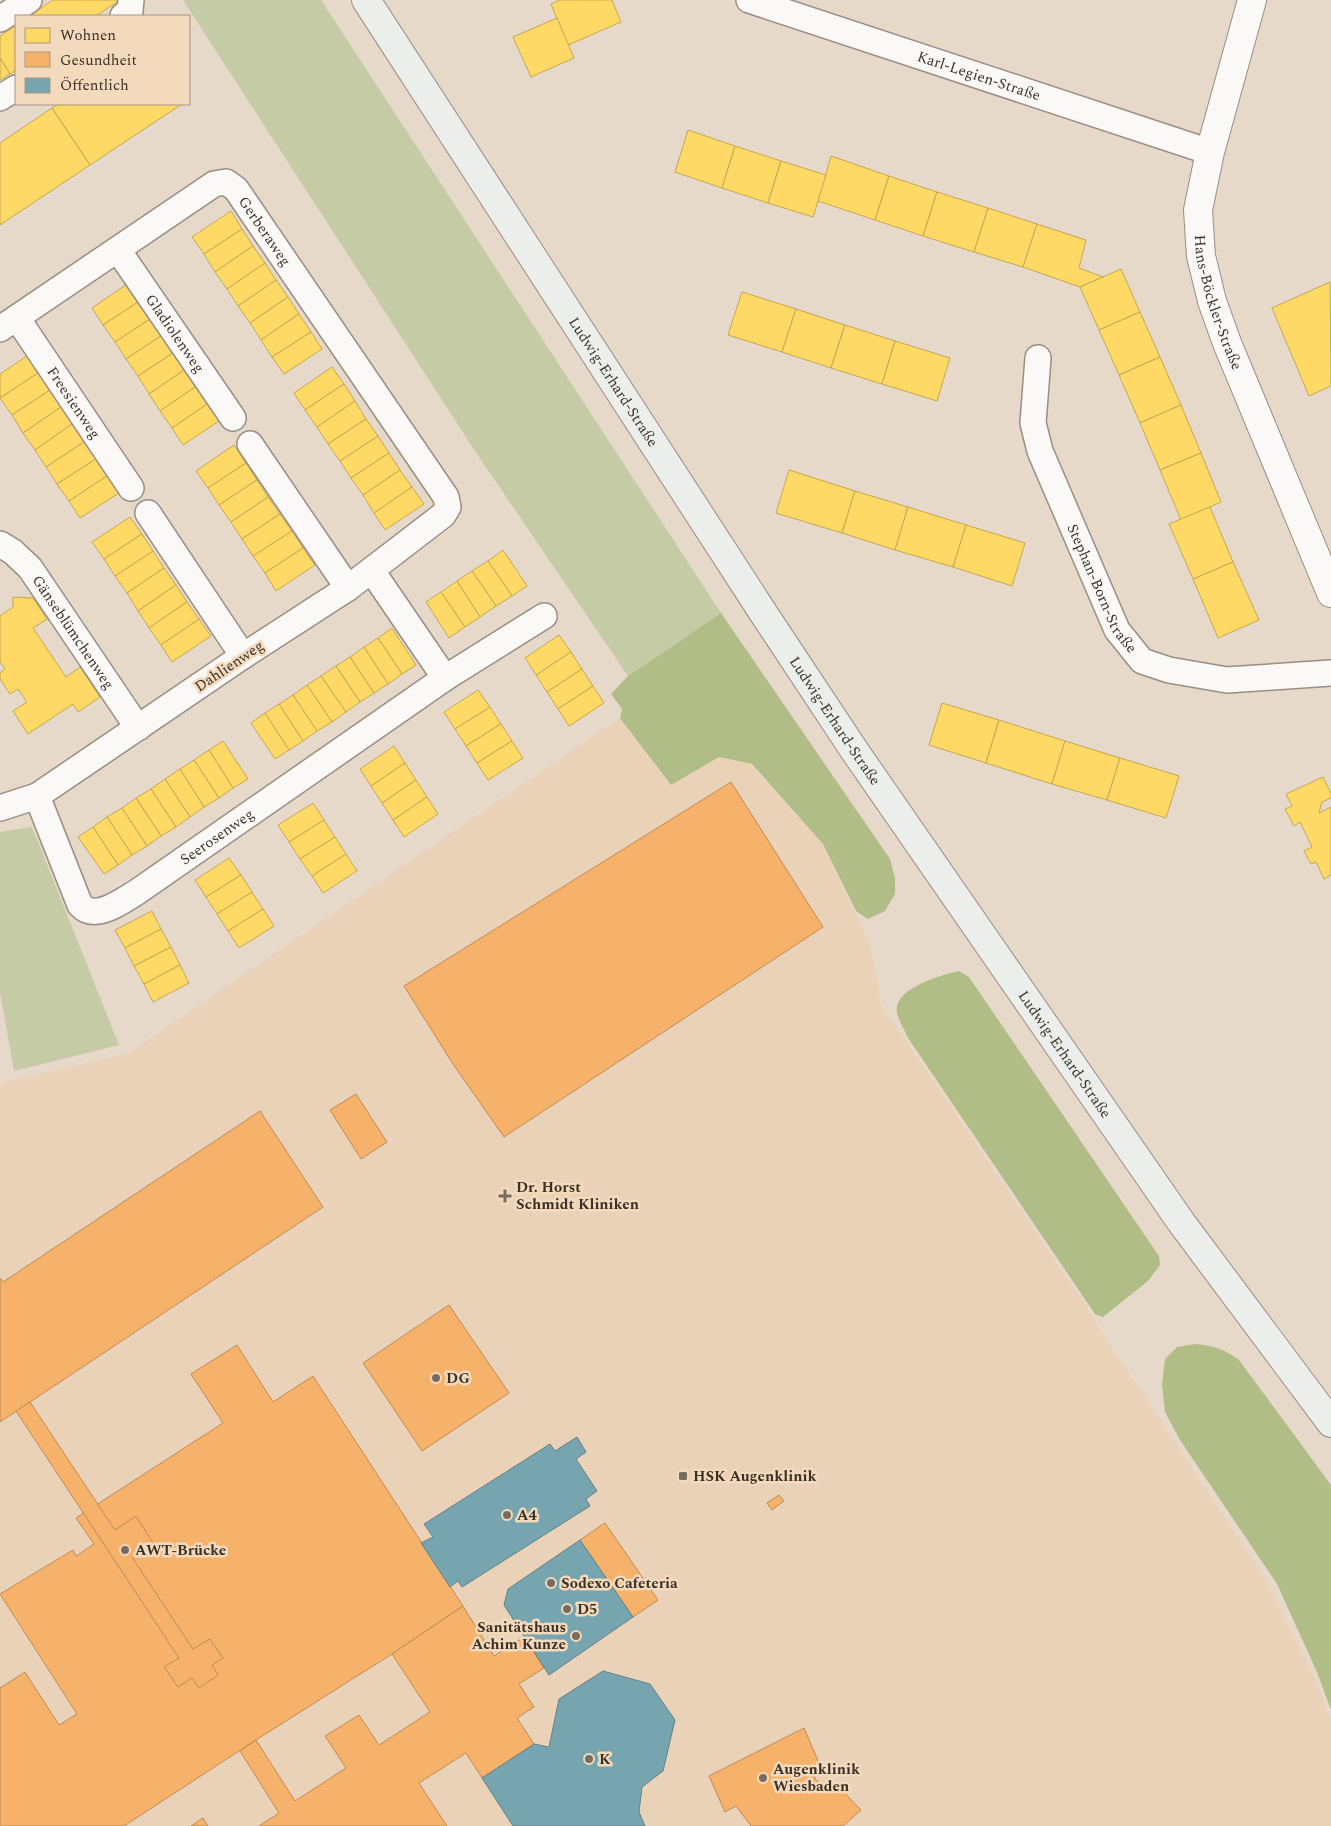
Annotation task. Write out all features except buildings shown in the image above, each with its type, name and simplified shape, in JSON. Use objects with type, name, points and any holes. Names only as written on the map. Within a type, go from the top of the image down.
[{"type":"main road","name":"Ludwig-Erhard-Straße","points":[[366,0],[854,750],[1180,1222],[1331,1423]]},
{"type":"street","points":[[0,19],[29,0]]},
{"type":"street","points":[[124,15],[130,11],[130,0]]},
{"type":"street","name":"Karl-Legien-Straße","points":[[748,0],[1210,152]]},
{"type":"street","name":"Hans-Böckler-Straße","points":[[1252,0],[1210,152],[1198,210],[1201,256],[1212,301],[1227,343],[1331,593]]},
{"type":"street","points":[[0,98],[15,89]]},
{"type":"street","name":"Gerberaweg","points":[[8,323],[214,184],[226,182],[236,189],[446,497],[448,507]]},
{"type":"street","name":"Gladiolenweg","points":[[118,250],[233,418]]},
{"type":"street","name":"Freesienweg","points":[[8,323],[131,488]]},
{"type":"street","name":"Stephan-Born-Straße","points":[[1038,358],[1034,423],[1040,451],[1117,630],[1142,661],[1169,670],[1227,680],[1331,673]]},
{"type":"street","points":[[250,444],[348,588]]},
{"type":"street","name":"Dahlienweg","points":[[0,808],[37,796],[243,656],[348,588],[443,516],[448,507]]},
{"type":"street","points":[[148,513],[243,656]]},
{"type":"street","name":"Gänseblümchenweg","points":[[0,544],[13,552],[30,568],[138,728]]},
{"type":"street","points":[[372,570],[445,678]]},
{"type":"street","name":"Seerosenweg","points":[[37,796],[80,905],[84,910],[97,912],[107,909],[137,892],[445,678],[544,616]]},
{"type":"shaded area","name":"Dr. Horst Schmidt Kliniken","points":[[620,718],[670,785],[719,757],[751,764],[823,844],[869,942],[878,981],[880,1003],[1088,1309],[1109,1345],[1143,1393],[1267,1582],[1312,1672],[1331,1721],[1331,1826],[0,1826],[0,1083],[129,1053]]},
{"type":"green space","points":[[183,0],[321,0],[721,613],[628,676],[477,454]]},
{"type":"green space","points":[[721,613],[890,859],[895,878],[895,894],[885,911],[868,919],[856,911],[823,844],[752,764],[719,757],[671,785],[620,718],[622,709],[611,694],[628,676]]},
{"type":"green space","points":[[32,827],[119,1045],[14,1071],[0,992],[0,832]]},
{"type":"green space","points":[[959,971],[969,977],[1159,1256],[1160,1265],[1148,1281],[1103,1317],[1095,1314],[908,1038],[899,1018],[897,1012],[898,1004],[910,990],[931,979]]},
{"type":"green space","points":[[1196,1344],[1219,1349],[1239,1360],[1331,1485],[1331,1710],[1317,1672],[1277,1584],[1180,1440],[1165,1412],[1162,1384],[1165,1359],[1177,1347]]},
{"type":"place","name":"Dr. Horst Schmidt Kliniken","points":[[505,1196]]},
{"type":"place","name":"DG","points":[[436,1378]]},
{"type":"place","name":"HSK Augenklinik","points":[[683,1476]]},
{"type":"place","name":"A4","points":[[507,1515]]},
{"type":"place","name":"AWT-Brücke","points":[[125,1550]]},
{"type":"place","name":"Sodexo Cafeteria","points":[[551,1583]]},
{"type":"place","name":"D5","points":[[567,1609]]},
{"type":"place","name":"Sanitätshaus Achim Kunze","points":[[576,1636]]},
{"type":"place","name":"K","points":[[589,1759]]},
{"type":"place","name":"Augenklinik Wiesbaden","points":[[763,1778]]}]
